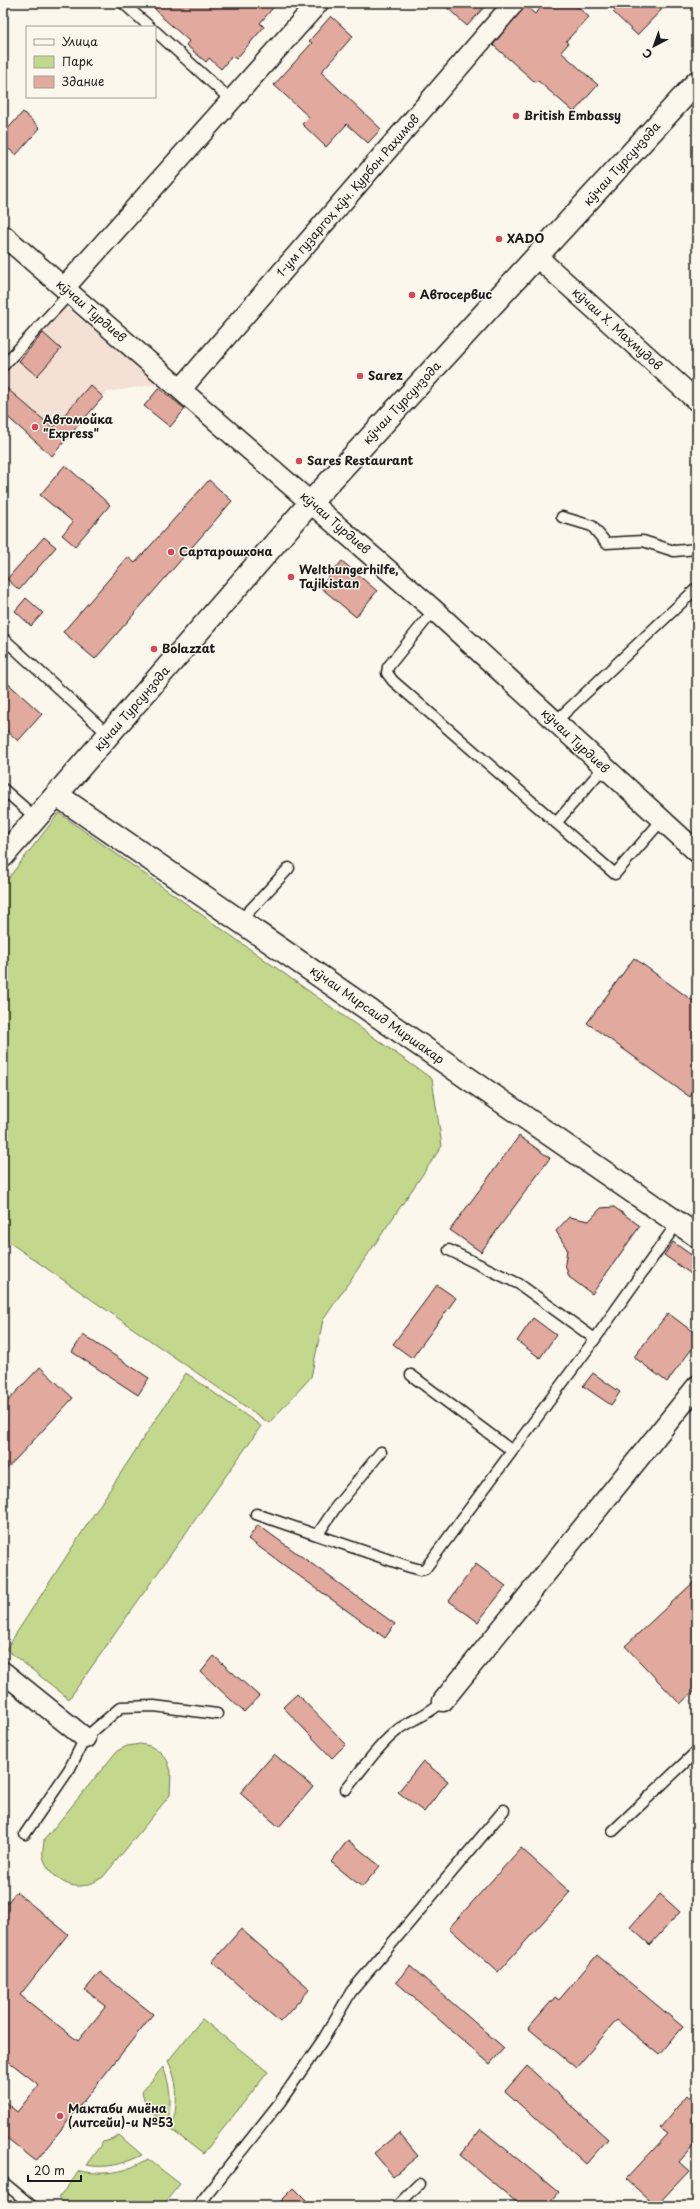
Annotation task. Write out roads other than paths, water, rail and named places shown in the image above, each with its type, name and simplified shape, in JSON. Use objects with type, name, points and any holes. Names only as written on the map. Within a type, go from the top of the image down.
[{"type":"main road","name":"кӯчаи Турсунзода","points":[[3,856],[311,502],[692,91]]},
{"type":"main road","name":"кӯчаи Мирсаид Миршакар","points":[[57,795],[697,1236]]},
{"type":"street","points":[[67,290],[231,100],[318,3]]},
{"type":"street","name":"1-ум гузаргоҳ кӯч. Қурбон Раҳимов","points":[[181,389],[514,3]]},
{"type":"street","name":"кӯчаи Турдиев","points":[[3,235],[434,610],[697,852]]},
{"type":"street","name":"кӯчаи Х. Маҳмудов","points":[[537,257],[697,401]]},
{"type":"street","points":[[443,1701],[697,1386]]},
{"type":"street","points":[[3,1672],[85,1738]]},
{"type":"lane","points":[[123,3],[149,26]]},
{"type":"lane","points":[[156,32],[231,100]]},
{"type":"lane","points":[[3,366],[67,290]]},
{"type":"lane","points":[[562,517],[592,526],[606,543],[643,541],[674,551],[697,549]]},
{"type":"lane","points":[[555,722],[697,588]]},
{"type":"lane","points":[[434,610],[391,662],[388,673],[393,681],[412,699],[615,874],[662,820]]},
{"type":"lane","points":[[3,638],[109,735]]},
{"type":"lane","points":[[556,824],[604,768]]},
{"type":"lane","points":[[3,789],[36,818]]},
{"type":"lane","points":[[240,921],[289,868]]},
{"type":"lane","points":[[256,1514],[318,1534],[410,1567],[421,1570],[425,1569],[511,1450],[595,1339],[678,1222]]},
{"type":"lane","points":[[449,1250],[519,1284],[595,1339]]},
{"type":"lane","points":[[411,1374],[511,1450]]},
{"type":"lane","points":[[318,1534],[336,1507],[381,1452]]},
{"type":"lane","points":[[346,1789],[389,1738],[399,1729],[425,1716],[443,1701]]},
{"type":"lane","points":[[25,1834],[70,1768],[85,1738],[121,1707],[154,1706],[216,1714]]},
{"type":"lane","points":[[613,1831],[697,1751]]},
{"type":"lane","points":[[198,2206],[280,2102],[324,2038],[351,1992],[504,1810]]},
{"type":"lane","points":[[3,2182],[32,2206]]},
{"type":"lane","points":[[398,2206],[419,2184]]},
{"type":"place","name":"British Embassy","points":[[516,116]]},
{"type":"place","name":"XADO","points":[[499,239]]},
{"type":"place","name":"Автосервис","points":[[412,295]]},
{"type":"place","name":"Sarez","points":[[360,376]]},
{"type":"place","name":"Автомойка \"Express\"","points":[[35,427]]},
{"type":"place","name":"Sares Restaurant","points":[[299,461]]},
{"type":"place","name":"Сартарошхона","points":[[171,552]]},
{"type":"place","name":"Welthungerhilfe, Tajikistan","points":[[291,577]]},
{"type":"place","name":"Bolazzat","points":[[154,649]]},
{"type":"place","name":"Мактаби миёна (литсейи)-и №53","points":[[60,2116]]}]
